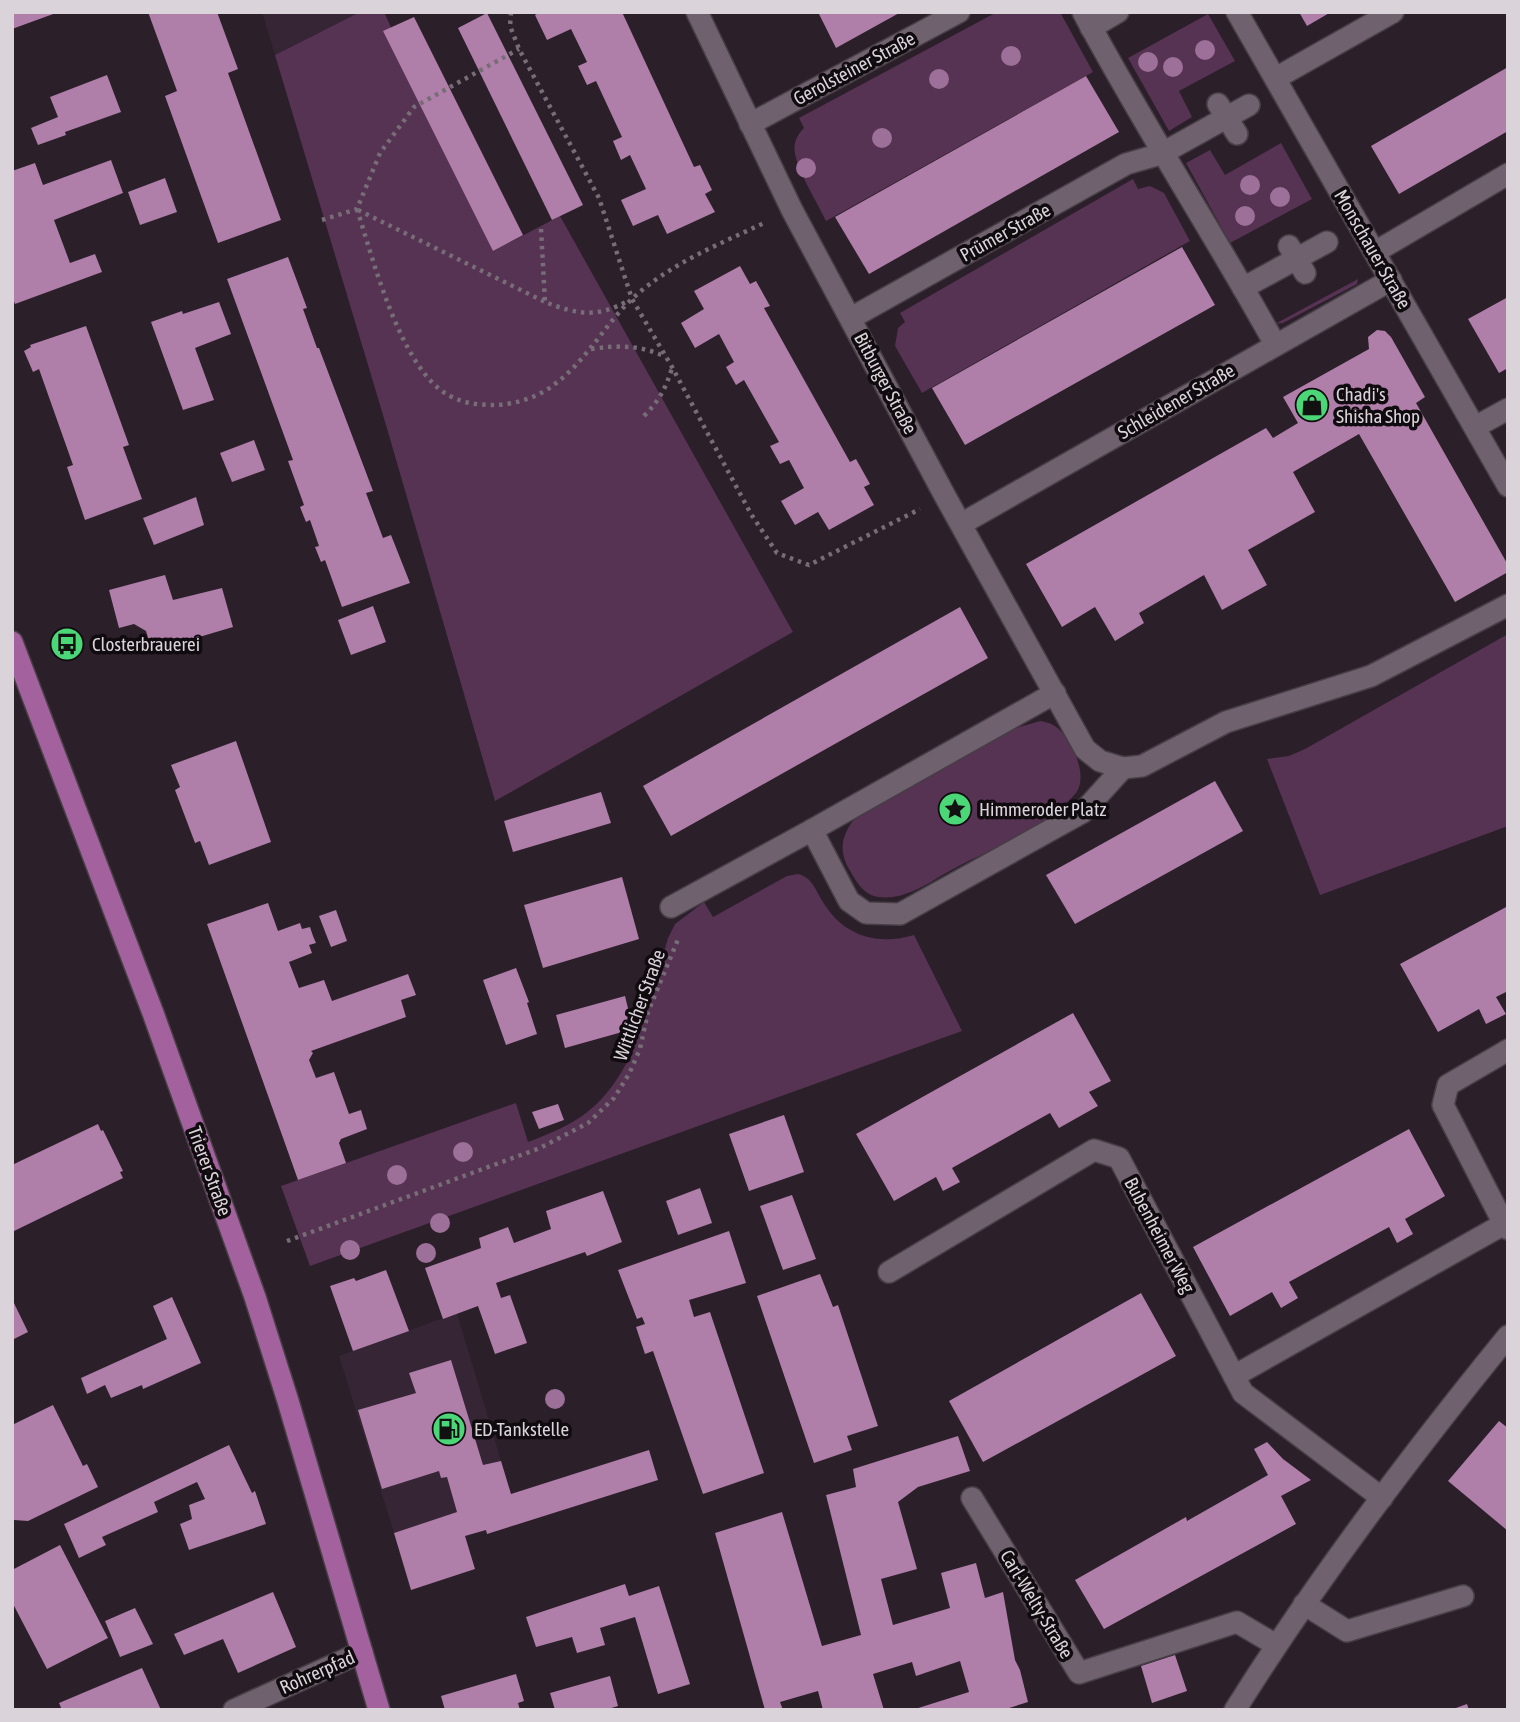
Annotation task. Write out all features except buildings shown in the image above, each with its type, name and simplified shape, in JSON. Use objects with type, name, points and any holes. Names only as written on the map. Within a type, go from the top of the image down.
[{"type":"main road","name":"Trierer Straße","points":[[12,642],[17,667],[153,1013],[251,1286],[276,1361],[379,1710]]},
{"type":"street","name":"Bitburger Straße","points":[[697,12],[792,210],[945,496],[1085,749],[1100,761],[1123,768]]},
{"type":"street","name":"Gerolsteiner Straße","points":[[750,124],[959,12]]},
{"type":"street","points":[[1118,12],[1087,20],[1161,154],[1275,344]]},
{"type":"street","name":"Monschauer Straße","points":[[1237,12],[1508,486]]},
{"type":"street","points":[[1276,78],[1394,12]]},
{"type":"street","name":"Prümer Straße","points":[[851,318],[1126,164],[1161,154],[1249,105]]},
{"type":"street","points":[[1375,252],[1508,174]]},
{"type":"street","points":[[1243,288],[1326,242]]},
{"type":"street","name":"Schleidener Straße","points":[[961,524],[1391,280]]},
{"type":"street","points":[[1475,427],[1508,409]]},
{"type":"street","points":[[813,830],[849,901],[866,913],[900,914],[1083,812],[1123,768],[1143,766],[1226,722],[1371,676],[1508,605]]},
{"type":"street","points":[[671,907],[1055,693]]},
{"type":"street","points":[[1234,1376],[1506,1226],[1443,1105],[1448,1084],[1508,1050]]},
{"type":"street","name":"Bubenheimer Weg","points":[[889,1272],[1094,1150],[1119,1158],[1243,1393],[1382,1498]]},
{"type":"street","points":[[1235,1710],[1304,1604],[1382,1498],[1506,1342]]},
{"type":"street","name":"Carl-Welty-Straße","points":[[972,1498],[1079,1673],[1237,1622],[1276,1645]]},
{"type":"street","points":[[1304,1604],[1347,1631],[1463,1596]]},
{"type":"street","name":"Rohrerpfad","points":[[234,1710],[362,1652]]},
{"type":"path","points":[[511,12],[510,26],[519,49],[599,198],[632,299],[751,514],[777,554],[809,565],[945,496]]},
{"type":"path","points":[[519,49],[414,107],[380,153],[357,209],[394,320],[417,363],[431,381],[449,396],[477,405],[515,404],[554,385],[591,349],[632,299]]},
{"type":"path","points":[[322,219],[357,209],[545,302],[570,312],[588,314],[609,311],[632,299],[677,264],[792,210]]},
{"type":"path","points":[[541,229],[545,302]]},
{"type":"path","points":[[591,349],[614,345],[636,346],[650,349],[667,358]]},
{"type":"path","points":[[644,416],[666,389],[672,367]]},
{"type":"path","name":"Wittlicher Straße","points":[[287,1241],[540,1148],[588,1123],[602,1112],[629,1074],[640,1049],[648,1012],[681,932]]},
{"type":"shaded area","points":[[262,12],[360,12],[275,55]]},
{"type":"shaded area","points":[[360,12],[384,12],[493,251],[560,216],[793,632],[495,801],[275,55]]},
{"type":"shaded area","points":[[997,12],[1060,12],[1093,72],[826,221],[797,160],[795,143],[804,128],[799,118]]},
{"type":"shaded area","points":[[1208,14],[1235,61],[1179,91],[1192,117],[1169,131],[1128,58]]},
{"type":"shaded area","points":[[1281,143],[1312,199],[1230,243],[1186,163],[1210,150],[1225,175]]},
{"type":"shaded area","points":[[1133,179],[1138,189],[1150,186],[1164,193],[1190,241],[922,393],[895,346],[898,328],[905,322],[900,313]]},
{"type":"shaded area","points":[[1358,279],[1357,284],[1283,323],[1275,324]]},
{"type":"shaded area","points":[[1508,634],[1508,826],[1320,895],[1267,759],[1289,756],[1305,749]]},
{"type":"shaded area","points":[[1040,721],[1058,728],[1076,754],[1081,776],[1080,785],[1064,805],[1018,836],[911,892],[896,897],[879,897],[861,887],[843,855],[845,835],[857,816],[1013,729]]},
{"type":"shaded area","points":[[798,874],[810,881],[831,914],[851,930],[862,935],[887,939],[914,935],[962,1031],[310,1266],[281,1186],[516,1103],[528,1142],[574,1121],[608,1092],[627,1062],[675,924],[704,902],[713,917],[787,876]]},
{"type":"shaded area","points":[[457,1313],[511,1494],[394,1533],[339,1356]]},
{"type":"place","name":"Chadi's Shisha Shop","points":[[1312,405]]},
{"type":"place","name":"Closterbrauerei","points":[[67,644]]},
{"type":"place","name":"Himmeroder Platz","points":[[955,809]]},
{"type":"place","name":"ED-Tankstelle","points":[[449,1429]]}]
